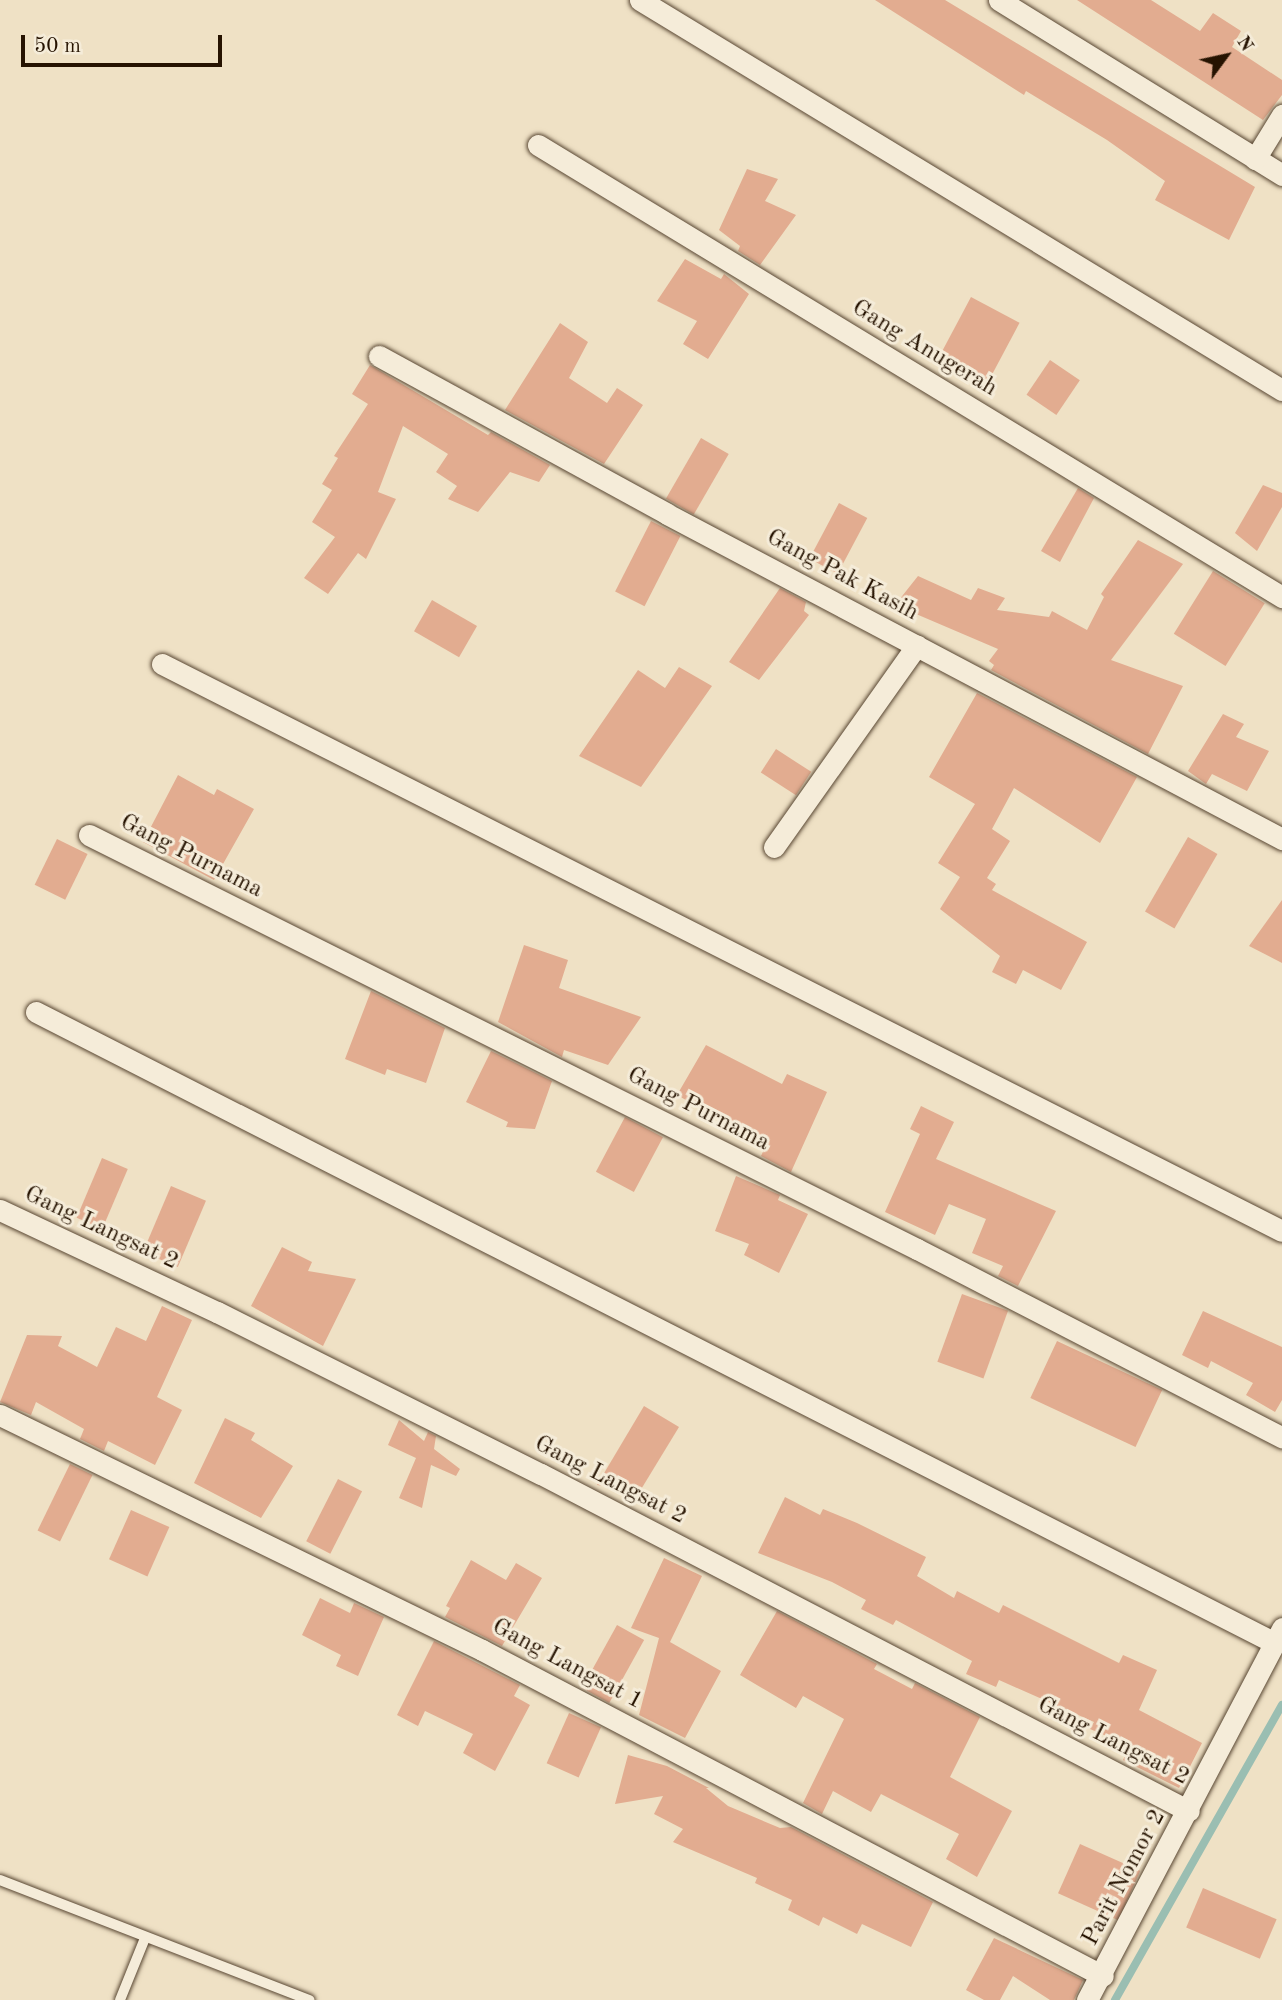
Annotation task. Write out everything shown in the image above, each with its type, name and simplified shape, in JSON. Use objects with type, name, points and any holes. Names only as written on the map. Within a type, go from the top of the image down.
[{"type":"street","points":[[640,0],[1282,390]]},
{"type":"street","points":[[999,0],[1282,175]]},
{"type":"street","points":[[1255,159],[1282,115]]},
{"type":"street","name":"Gang Anugerah","points":[[538,145],[1282,597]]},
{"type":"street","name":"Gang Pak Kasih","points":[[379,356],[1282,839]]},
{"type":"street","points":[[774,847],[917,645]]},
{"type":"street","points":[[162,664],[1282,1231]]},
{"type":"street","name":"Gang Purnama","points":[[89,835],[917,1249],[1282,1437]]},
{"type":"street","points":[[36,1012],[1278,1635]]},
{"type":"street","name":"Gang Langsat 2","points":[[0,1210],[217,1312],[541,1474],[1189,1811]]},
{"type":"street","name":"Gang Langsat 1","points":[[0,1415],[482,1650],[1103,1976]]},
{"type":"street","name":"Parit Nomor 2","points":[[1087,2000],[1103,1976],[1278,1635]]},
{"type":"lane","points":[[0,1880],[310,2000]]},
{"type":"lane","points":[[120,2000],[145,1938]]},
{"type":"building","points":[[875,0],[945,0],[1255,187],[1229,240],[1155,200],[1165,181],[1107,140],[1026,91],[1024,95]]},
{"type":"building","points":[[1077,0],[1151,0],[1200,31],[1213,13],[1241,31],[1232,47],[1282,80],[1282,95],[1263,120]]},
{"type":"building","points":[[747,169],[778,179],[765,201],[796,215],[760,265],[738,251],[740,246],[719,230]]},
{"type":"building","points":[[685,259],[721,279],[724,274],[749,294],[708,359],[683,344],[697,321],[657,301]]},
{"type":"building","points":[[971,297],[1020,323],[989,381],[940,355]]},
{"type":"building","points":[[560,323],[588,342],[569,378],[607,403],[617,388],[643,405],[604,464],[505,410]]},
{"type":"building","points":[[1050,360],[1080,380],[1056,415],[1027,395]]},
{"type":"building","points":[[370,365],[488,435],[491,432],[550,465],[539,482],[510,472],[478,512],[448,499],[457,486],[436,472],[448,454],[403,426],[378,492],[396,499],[366,559],[358,553],[328,594],[304,578],[335,537],[312,522],[332,490],[322,484],[338,458],[334,456],[368,404],[352,394]]},
{"type":"building","points":[[701,438],[729,454],[694,515],[666,499]]},
{"type":"building","points":[[1263,485],[1282,493],[1282,507],[1257,551],[1235,533]]},
{"type":"building","points":[[1078,488],[1094,498],[1060,562],[1041,551]]},
{"type":"building","points":[[839,503],[867,518],[838,574],[809,559]]},
{"type":"building","points":[[651,521],[680,536],[645,606],[615,591]]},
{"type":"building","points":[[1138,540],[1183,564],[1111,660],[1183,686],[1148,754],[991,670],[994,665],[989,661],[998,649],[895,605],[918,576],[971,600],[978,588],[1005,598],[997,610],[1049,617],[1052,611],[1087,630],[1104,597],[1101,594]]},
{"type":"building","points":[[1213,571],[1265,603],[1226,666],[1174,634]]},
{"type":"building","points":[[780,588],[806,602],[804,611],[809,615],[759,680],[729,662]]},
{"type":"building","points":[[432,600],[477,626],[459,657],[414,631]]},
{"type":"building","points":[[679,667],[712,686],[641,787],[579,756],[638,670],[665,688]]},
{"type":"building","points":[[977,693],[1137,777],[1100,843],[1014,788],[992,829],[1010,841],[987,878],[996,884],[992,890],[1087,942],[1061,990],[1023,970],[1016,984],[992,972],[1000,956],[940,909],[960,877],[938,863],[975,804],[929,777]]},
{"type":"building","points":[[1223,714],[1244,724],[1236,737],[1269,751],[1247,791],[1212,774],[1206,784],[1188,771]]},
{"type":"building","points":[[776,749],[811,772],[796,795],[761,772]]},
{"type":"building","points":[[178,775],[214,795],[217,789],[254,809],[214,880],[143,842]]},
{"type":"building","points":[[1188,837],[1217,854],[1174,928],[1145,911]]},
{"type":"building","points":[[57,839],[88,854],[65,900],[35,885]]},
{"type":"building","points":[[1282,900],[1282,963],[1249,946]]},
{"type":"building","points":[[524,945],[568,960],[559,988],[641,1017],[608,1065],[564,1050],[562,1057],[498,1022]]},
{"type":"building","points":[[371,991],[445,1028],[426,1083],[387,1069],[385,1075],[345,1059]]},
{"type":"building","points":[[706,1045],[782,1084],[787,1074],[827,1092],[791,1172],[761,1156],[766,1145],[677,1095]]},
{"type":"building","points":[[491,1051],[552,1081],[535,1129],[506,1127],[508,1122],[466,1102]]},
{"type":"building","points":[[921,1106],[954,1122],[936,1159],[1056,1211],[1018,1286],[998,1276],[1003,1266],[972,1253],[986,1219],[949,1204],[935,1235],[885,1212],[920,1134],[910,1129]]},
{"type":"building","points":[[625,1117],[663,1137],[634,1192],[596,1172]]},
{"type":"building","points":[[102,1158],[128,1169],[102,1229],[77,1218]]},
{"type":"building","points":[[736,1176],[780,1195],[778,1200],[808,1214],[779,1273],[744,1255],[749,1244],[715,1231]]},
{"type":"building","points":[[171,1186],[206,1201],[178,1267],[143,1252]]},
{"type":"building","points":[[282,1247],[312,1262],[308,1271],[356,1279],[323,1346],[251,1306]]},
{"type":"building","points":[[962,1294],[1008,1311],[983,1378],[937,1362]]},
{"type":"building","points":[[162,1306],[192,1320],[157,1397],[182,1410],[155,1465],[108,1441],[104,1451],[80,1439],[84,1429],[36,1402],[31,1415],[0,1402],[27,1335],[62,1336],[58,1346],[97,1367],[116,1327],[146,1341]]},
{"type":"building","points":[[1203,1311],[1282,1347],[1282,1400],[1275,1412],[1246,1395],[1253,1383],[1211,1361],[1208,1368],[1182,1355]]},
{"type":"building","points":[[1057,1341],[1162,1390],[1136,1447],[1030,1398]]},
{"type":"building","points":[[644,1406],[679,1427],[640,1491],[597,1485]]},
{"type":"building","points":[[225,1418],[255,1433],[251,1440],[293,1466],[261,1518],[194,1483]]},
{"type":"building","points":[[399,1420],[424,1441],[428,1432],[436,1436],[434,1449],[460,1469],[456,1476],[431,1465],[422,1508],[399,1498],[416,1458],[388,1445]]},
{"type":"building","points":[[70,1464],[92,1475],[60,1541],[38,1531]]},
{"type":"building","points":[[338,1479],[362,1491],[330,1554],[306,1541]]},
{"type":"building","points":[[785,1497],[820,1515],[823,1509],[857,1523],[926,1557],[917,1576],[954,1598],[957,1591],[999,1613],[1003,1605],[1119,1663],[1123,1655],[1157,1670],[1139,1710],[1202,1743],[1179,1788],[1123,1760],[1130,1746],[1090,1729],[1094,1722],[999,1680],[996,1687],[966,1674],[972,1661],[896,1620],[893,1625],[861,1609],[866,1600],[832,1582],[758,1553]]},
{"type":"building","points":[[131,1510],[169,1527],[147,1576],[109,1559]]},
{"type":"building","points":[[664,1558],[702,1576],[670,1642],[721,1671],[685,1738],[639,1715],[659,1638],[631,1628]]},
{"type":"building","points":[[471,1560],[506,1580],[516,1563],[542,1578],[502,1646],[445,1617],[450,1608],[446,1606]]},
{"type":"building","points":[[320,1598],[350,1613],[354,1603],[384,1617],[358,1676],[336,1666],[341,1655],[302,1635]]},
{"type":"building","points":[[777,1611],[877,1664],[874,1669],[912,1689],[915,1683],[980,1717],[950,1777],[1012,1811],[977,1877],[946,1859],[959,1834],[881,1794],[871,1812],[833,1791],[822,1814],[803,1803],[844,1719],[803,1696],[796,1708],[740,1675]]},
{"type":"building","points":[[617,1625],[644,1640],[609,1703],[582,1688]]},
{"type":"building","points":[[434,1641],[520,1685],[514,1696],[530,1705],[495,1771],[463,1753],[473,1734],[425,1711],[418,1726],[397,1715]]},
{"type":"building","points":[[569,1713],[601,1727],[579,1777],[547,1763]]},
{"type":"building","points":[[628,1755],[667,1766],[709,1788],[706,1788],[728,1806],[780,1828],[791,1827],[933,1902],[911,1947],[862,1924],[857,1934],[823,1917],[819,1926],[788,1910],[792,1900],[755,1883],[757,1878],[673,1842],[683,1829],[654,1814],[663,1796],[615,1804]]},
{"type":"building","points":[[1080,1844],[1140,1871],[1118,1920],[1058,1893]]},
{"type":"building","points":[[1203,1888],[1277,1919],[1260,1959],[1186,1928]]},
{"type":"building","points":[[994,1938],[1083,1980],[1074,2000],[1050,2000],[1013,1976],[1000,2000],[984,2000],[966,1990]]},
{"type":"waterway","points":[[1115,2000],[1282,1705]]}]
